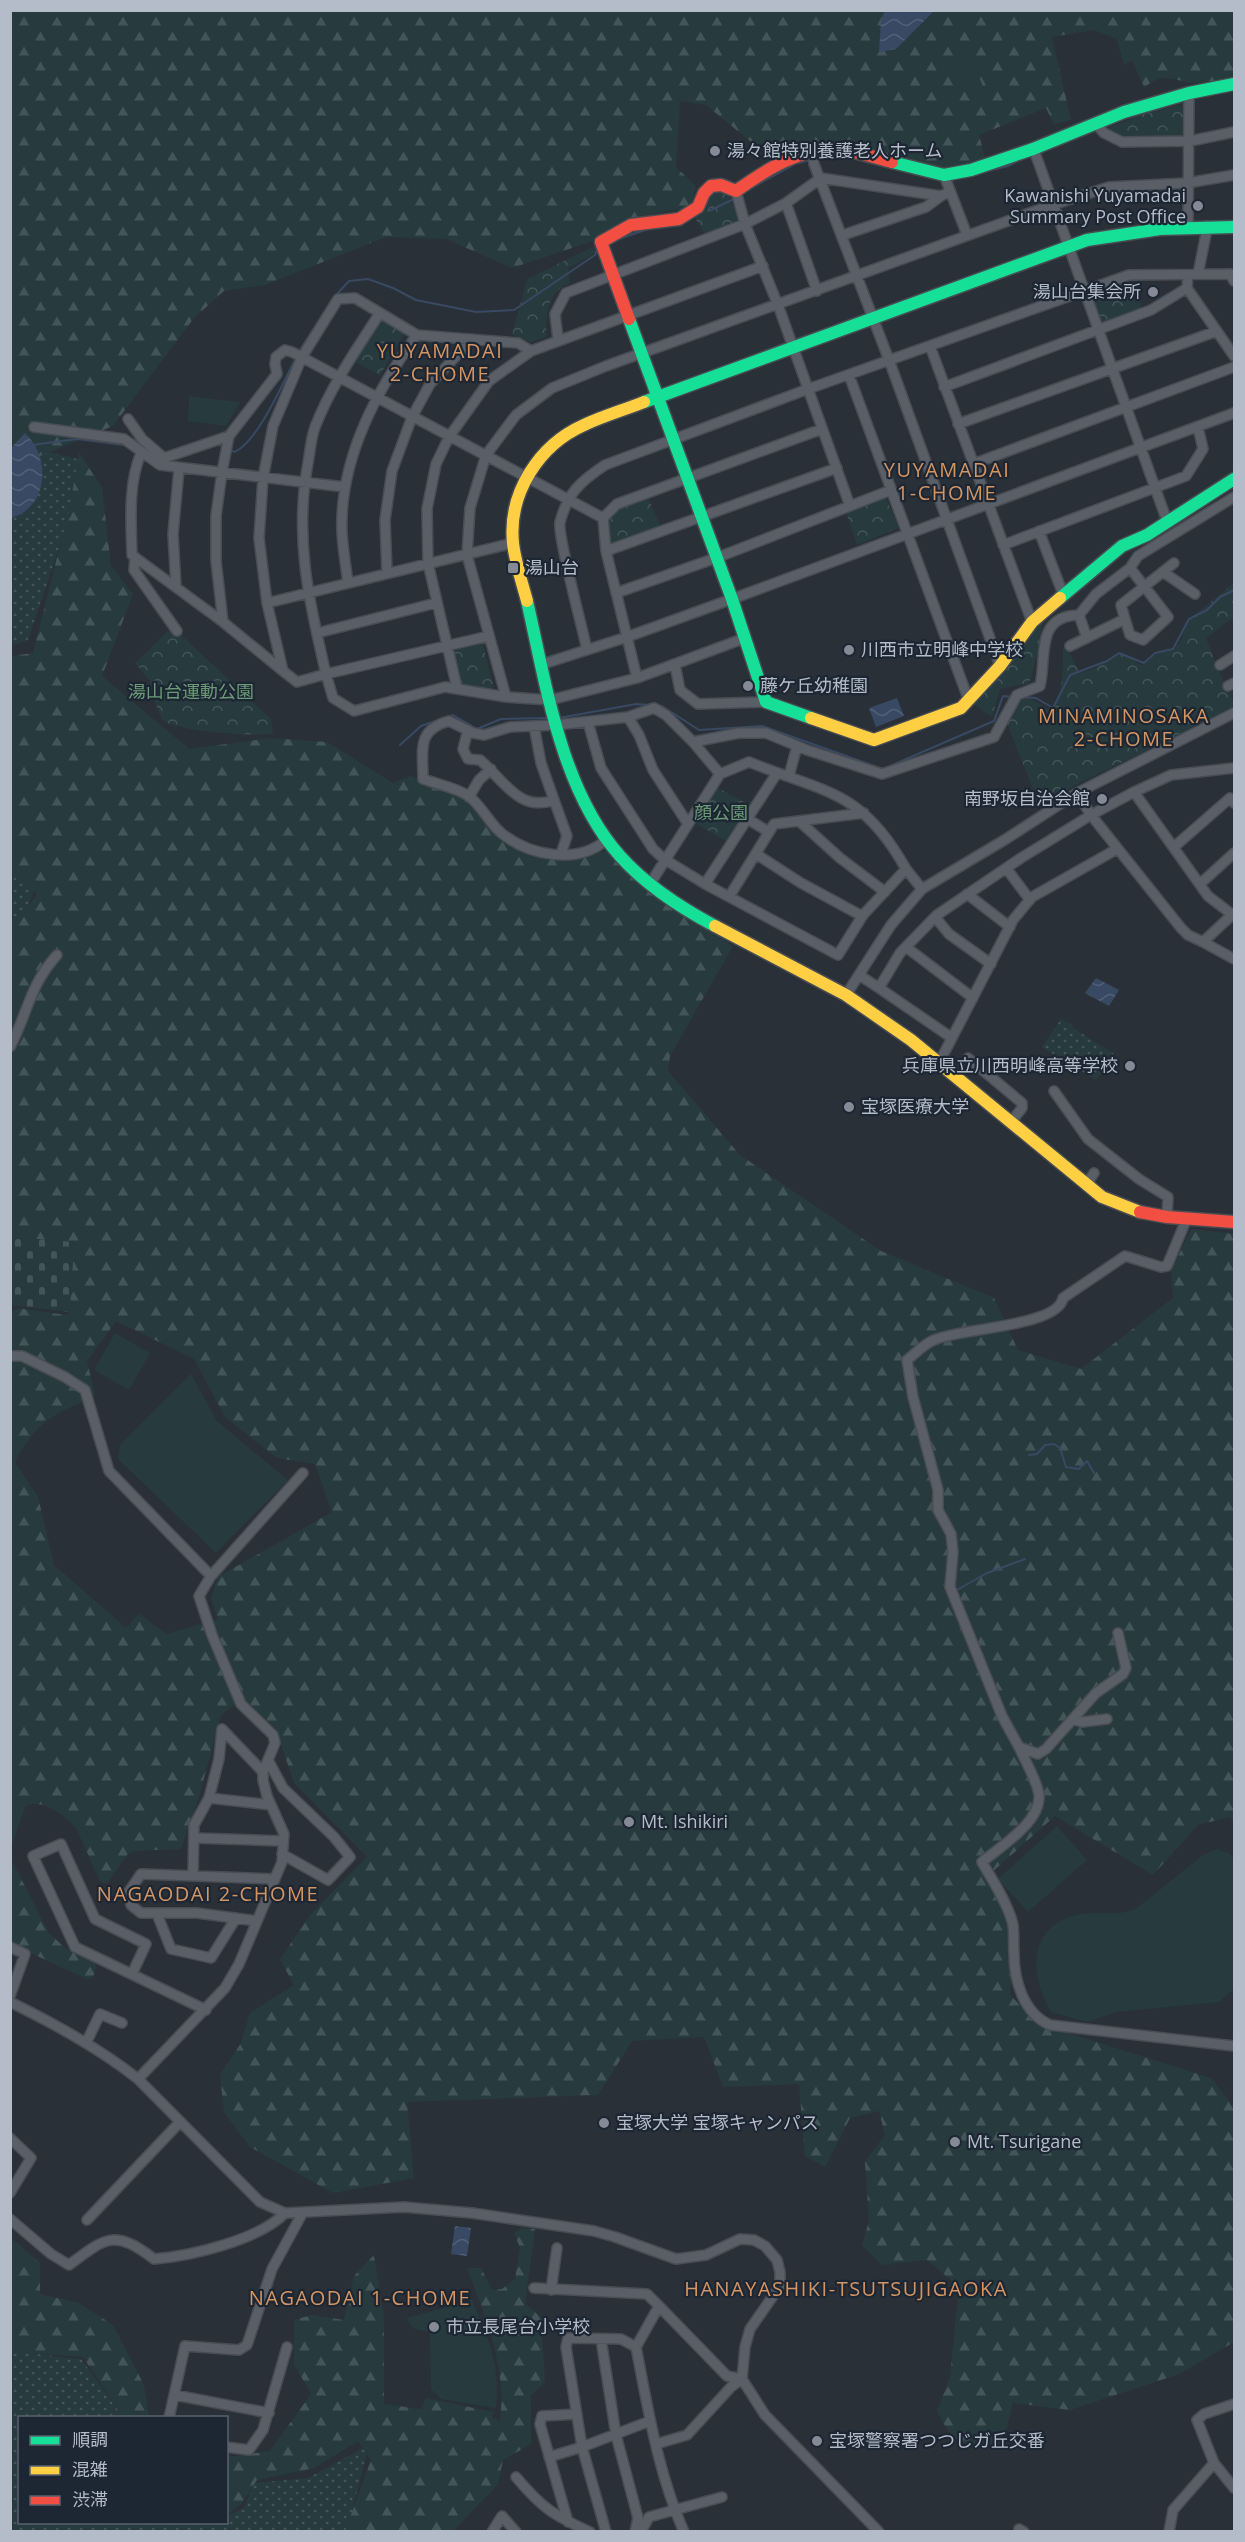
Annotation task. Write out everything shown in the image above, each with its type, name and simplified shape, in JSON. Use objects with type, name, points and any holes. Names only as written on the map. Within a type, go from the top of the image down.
[{"type":"street","points":[[736,191],[768,168],[842,150],[944,177],[1034,152],[1099,128],[1124,112],[1189,98],[1234,84]]},
{"type":"street","points":[[1188,226],[1189,98]]},
{"type":"street","points":[[1099,128],[1122,142],[1190,141],[1234,132]]},
{"type":"street","points":[[1034,152],[1167,521]]},
{"type":"street","points":[[814,158],[1000,666]]},
{"type":"street","points":[[506,697],[467,555],[470,508],[486,455],[516,415],[552,388],[817,291],[857,274],[1109,187],[1187,183],[1234,175]]},
{"type":"street","points":[[944,177],[945,194],[967,235]]},
{"type":"street","points":[[558,339],[555,314],[566,293],[745,224],[786,203],[822,178],[945,194]]},
{"type":"street","points":[[736,191],[716,184],[709,186],[703,190],[698,207],[692,213],[679,219],[631,225],[601,242],[732,599],[766,702]]},
{"type":"street","points":[[736,191],[745,224],[764,266],[850,506]]},
{"type":"street","points":[[843,235],[927,207],[945,194]]},
{"type":"street","points":[[786,203],[817,291]]},
{"type":"street","points":[[1234,226],[1188,226],[1123,232],[1087,240],[583,425],[548,447],[526,476],[518,493],[513,516],[513,543],[554,715],[570,771],[606,840],[619,855],[650,884],[711,924],[846,995],[939,1063],[1086,1185],[1118,1206],[1153,1217],[1234,1222]]},
{"type":"street","points":[[944,387],[1151,310],[1187,288],[1206,234],[1206,226]]},
{"type":"street","points":[[457,688],[428,563],[428,510],[436,464],[449,437],[489,381],[531,351],[558,339],[764,266]]},
{"type":"street","points":[[587,650],[559,525],[569,499],[579,482],[605,465],[808,389],[1129,275],[1230,274],[1234,281]]},
{"type":"street","points":[[1187,288],[1234,356]]},
{"type":"street","points":[[283,670],[267,603],[259,538],[263,478],[273,426],[302,357],[338,299],[356,298],[417,335],[518,343],[531,351]]},
{"type":"street","points":[[380,313],[338,378],[314,429],[304,483],[301,533],[308,594],[333,698],[354,711],[445,687],[457,688],[506,697],[554,715],[588,722],[628,717],[654,708],[666,715],[720,774]]},
{"type":"street","points":[[958,424],[1217,331]]},
{"type":"street","points":[[348,583],[342,531],[345,487],[357,440],[377,398],[417,335]]},
{"type":"street","points":[[387,573],[385,520],[392,471],[412,417],[430,384],[472,339]]},
{"type":"street","points":[[930,346],[1032,622]]},
{"type":"street","points":[[223,622],[216,561],[216,516],[222,472],[230,436],[277,374],[275,364],[280,352],[292,352],[302,357],[603,518]]},
{"type":"street","points":[[973,464],[1234,367]]},
{"type":"street","points":[[849,375],[969,701]]},
{"type":"street","points":[[543,664],[732,599],[1234,413]]},
{"type":"street","points":[[128,419],[142,439],[164,458],[230,436]]},
{"type":"street","points":[[34,427],[124,438],[140,455],[160,465],[179,469],[345,487]]},
{"type":"street","points":[[1003,545],[1186,476],[1203,449],[1198,427]]},
{"type":"street","points":[[603,518],[617,504],[822,429]]},
{"type":"street","points":[[140,455],[130,515],[132,555],[223,622],[297,682],[489,636]]},
{"type":"street","points":[[606,551],[837,468]]},
{"type":"street","points":[[176,587],[173,534],[179,469]]},
{"type":"street","points":[[675,665],[680,690],[698,704],[766,702],[874,740],[961,708],[1000,666],[1032,622],[1063,594],[1122,546],[1147,535],[1234,479]]},
{"type":"street","points":[[616,593],[716,558],[891,490]]},
{"type":"street","points":[[1079,615],[1096,594],[1130,568],[1138,556],[1234,497]]},
{"type":"street","points":[[603,518],[606,551],[637,678]]},
{"type":"street","points":[[1039,531],[1063,594]]},
{"type":"street","points":[[267,603],[513,543]]},
{"type":"street","points":[[135,557],[134,570],[177,631]]},
{"type":"street","points":[[1130,568],[1144,588],[1168,617],[1143,640],[1130,635],[1121,605],[1144,588],[1174,563]]},
{"type":"street","points":[[1163,572],[1195,594]]},
{"type":"street","points":[[317,633],[436,603]]},
{"type":"street","points":[[693,742],[740,733],[766,733],[797,746],[882,774],[994,737],[1015,698],[1040,686],[1044,671],[1045,635],[1053,624],[1066,615],[1079,615]]},
{"type":"street","points":[[1079,615],[1087,638]]},
{"type":"street","points":[[1070,646],[1125,620]]},
{"type":"street","points":[[606,840],[595,849],[551,856],[514,842],[499,831],[469,797],[423,779],[423,744],[432,726],[448,721],[484,735],[510,727],[534,726],[637,678],[745,638]]},
{"type":"street","points":[[1220,665],[1234,656]]},
{"type":"street","points":[[846,995],[891,925],[922,889],[1077,793],[1234,713]]},
{"type":"street","points":[[628,717],[639,735],[652,770],[688,825]]},
{"type":"street","points":[[588,722],[601,768],[653,849],[664,859],[705,884],[838,955],[862,916],[906,870]]},
{"type":"street","points":[[534,726],[541,763],[567,836],[561,854]]},
{"type":"street","points":[[468,730],[463,749],[468,759],[480,760],[512,793],[527,801],[541,805],[554,800]]},
{"type":"street","points":[[789,776],[797,746]]},
{"type":"street","points":[[650,884],[720,774],[749,762],[839,795],[864,813],[879,827],[906,870],[922,889]]},
{"type":"street","points":[[879,988],[906,947],[935,917],[1091,814],[1171,775],[1234,768]]},
{"type":"street","points":[[469,797],[479,780],[491,769]]},
{"type":"street","points":[[705,884],[777,772]]},
{"type":"street","points":[[1134,792],[1208,896],[1234,914],[1203,942]]},
{"type":"street","points":[[1077,793],[1117,849],[1181,928],[1188,935],[1234,959]]},
{"type":"street","points":[[1174,847],[1230,798],[1234,803]]},
{"type":"street","points":[[729,897],[774,824],[864,813]]},
{"type":"street","points":[[746,818],[769,831]]},
{"type":"street","points":[[799,821],[840,858],[885,892]]},
{"type":"street","points":[[939,1063],[952,1043],[1010,927],[1030,900],[1117,849]]},
{"type":"street","points":[[1200,884],[1234,853]]},
{"type":"street","points":[[756,854],[801,883],[862,916]]},
{"type":"street","points":[[1006,868],[1030,900]]},
{"type":"street","points":[[967,894],[1010,927]]},
{"type":"street","points":[[935,917],[949,934],[991,964]]},
{"type":"street","points":[[906,947],[973,998]]},
{"type":"street","points":[[10,1047],[26,1004],[45,968],[57,955]]},
{"type":"street","points":[[859,975],[952,1043]]},
{"type":"street","points":[[968,1058],[1022,1103],[1022,1108],[1011,1122]]},
{"type":"street","points":[[1054,1091],[1088,1139],[1139,1179],[1168,1197],[1167,1217]]},
{"type":"street","points":[[1086,1185],[1094,1173]]},
{"type":"street","points":[[1187,1218],[1167,1266],[1161,1267],[1125,1256],[1063,1298],[1062,1305],[1056,1310],[1010,1326],[968,1330],[933,1340],[907,1360],[913,1397],[938,1490],[938,1510],[951,1534],[950,1587],[1002,1716],[1019,1747],[1039,1796],[1035,1813],[1021,1830],[982,1862],[1013,1922],[1014,1967],[1021,1992],[1031,2011],[1041,2021],[1050,2025],[1234,2046]]},
{"type":"street","points":[[10,1356],[22,1356],[65,1377],[84,1390],[109,1472],[211,1576]]},
{"type":"street","points":[[138,2079],[225,1988],[239,1964],[282,1854],[284,1834],[265,1788],[263,1772],[275,1743],[273,1734],[241,1704],[212,1635],[200,1596],[211,1576],[303,1473]]},
{"type":"street","points":[[1019,1747],[1038,1754],[1046,1749],[1096,1693],[1123,1674],[1126,1668],[1126,1650],[1118,1633]]},
{"type":"street","points":[[1073,1719],[1082,1722],[1107,1719]]},
{"type":"street","points":[[193,1875],[194,1825],[208,1798],[219,1759],[222,1729],[263,1772]]},
{"type":"street","points":[[268,1760],[283,1788],[334,1837],[350,1857],[328,1880],[282,1854]]},
{"type":"street","points":[[208,1798],[271,1805]]},
{"type":"street","points":[[194,1838],[283,1841]]},
{"type":"street","points":[[132,1974],[146,1944],[95,1919],[61,1844],[33,1856],[75,1947],[206,2010]]},
{"type":"street","points":[[257,1921],[197,1913],[141,1913],[131,1905],[128,1893],[141,1874],[274,1879]]},
{"type":"street","points":[[157,1914],[171,1949],[211,1958],[236,1918]]},
{"type":"street","points":[[10,1947],[25,1954],[10,1996]]},
{"type":"street","points":[[10,2002],[86,2043],[138,2079],[260,2202],[285,2213],[302,2214],[404,2207],[472,2213],[594,2231],[676,2259],[706,2255],[740,2239],[754,2240],[765,2246],[777,2260],[780,2286],[750,2329],[745,2347],[742,2379],[765,2415],[879,2532]]},
{"type":"street","points":[[86,2043],[100,2014],[122,2023]]},
{"type":"street","points":[[87,2220],[180,2122]]},
{"type":"street","points":[[10,2138],[31,2158],[10,2193]]},
{"type":"street","points":[[10,2219],[51,2254],[69,2265],[96,2244],[116,2240],[133,2243],[154,2259],[182,2257],[236,2240],[278,2220],[285,2213]]},
{"type":"street","points":[[170,2416],[185,2346],[239,2350],[248,2345],[272,2269],[302,2214]]},
{"type":"street","points":[[551,2290],[557,2247]]},
{"type":"street","points":[[534,2288],[647,2294],[727,2376],[742,2379]]},
{"type":"street","points":[[659,2306],[636,2347],[650,2421],[674,2510],[684,2532]]},
{"type":"street","points":[[606,2532],[582,2447],[566,2347],[568,2338],[601,2338],[621,2339],[636,2347]]},
{"type":"street","points":[[601,2338],[616,2435],[638,2518],[635,2532]]},
{"type":"street","points":[[228,2447],[249,2450],[263,2430],[277,2390],[281,2363],[287,2347]]},
{"type":"street","points":[[656,2444],[687,2434],[731,2387],[742,2379]]},
{"type":"street","points":[[174,2394],[269,2413]]},
{"type":"street","points":[[1234,2404],[1204,2414],[1197,2420],[1214,2463],[1234,2488]]},
{"type":"street","points":[[568,2522],[540,2424],[542,2416],[577,2414]]},
{"type":"street","points":[[549,2457],[650,2421]]},
{"type":"street","points":[[1168,2532],[1173,2510],[1214,2463]]},
{"type":"street","points":[[516,2477],[539,2504],[568,2522],[590,2532]]},
{"type":"street","points":[[641,2532],[649,2517],[722,2497]]},
{"type":"street","points":[[492,2532],[502,2516],[516,2532]]},
{"type":"green space","points":[[11,11],[1234,11],[1234,79],[1189,83],[1159,78],[1144,87],[1132,60],[1124,65],[1117,39],[1094,30],[1052,37],[1071,120],[1054,124],[1046,108],[979,135],[985,158],[970,165],[936,168],[899,155],[842,145],[773,160],[706,105],[680,101],[676,167],[696,186],[690,207],[630,218],[596,240],[512,268],[446,239],[386,237],[265,285],[224,291],[194,318],[113,426],[11,468]]},
{"type":"green space","points":[[971,54],[984,90],[969,95],[956,60]]},
{"type":"green space","points":[[1184,104],[1184,137],[1123,139],[1106,129],[1140,115]]},
{"type":"green space","points":[[717,188],[727,190],[741,225],[705,234],[693,215],[703,196]]},
{"type":"green space","points":[[595,246],[600,250],[568,268],[570,283],[556,292],[549,305],[546,337],[530,342],[512,335],[527,279]]},
{"type":"green space","points":[[1130,278],[1143,311],[1100,325],[1088,293]]},
{"type":"green space","points":[[375,314],[405,333],[380,375],[348,358]]},
{"type":"green space","points":[[189,396],[240,402],[226,426],[188,421]]},
{"type":"green space","points":[[45,451],[81,460],[74,504],[28,640],[11,646],[11,458]]},
{"type":"green space","points":[[79,452],[102,488],[111,566],[133,594],[102,676],[189,749],[270,738],[327,742],[393,783],[411,776],[463,797],[503,834],[551,857],[608,851],[664,903],[733,946],[670,1056],[668,1071],[740,1155],[881,1251],[994,1298],[1018,1350],[1081,1369],[1173,1298],[1171,1271],[1191,1229],[1234,1234],[1234,1824],[1230,1817],[1198,1825],[1153,1875],[1055,1816],[990,1874],[1017,1920],[1010,1995],[1039,2024],[1211,2078],[1234,2107],[1234,2342],[1179,2374],[1070,2410],[1013,2403],[1003,2444],[979,2446],[962,2442],[949,2432],[937,2411],[950,2377],[959,2287],[927,2260],[882,2265],[862,2245],[869,2221],[865,2162],[885,2135],[879,2111],[850,2118],[825,2167],[805,2156],[799,2084],[723,2087],[704,2037],[632,2041],[598,2095],[407,2102],[414,2178],[333,2193],[250,2147],[224,2112],[220,2075],[241,2043],[250,2013],[294,1985],[280,1959],[311,1914],[367,1857],[294,1783],[276,1729],[244,1698],[221,1715],[200,1793],[181,1849],[133,1851],[127,1855],[107,1884],[100,1881],[76,1828],[59,1813],[37,1804],[25,1807],[11,1846],[11,1312],[17,1308],[66,1315],[69,1313],[74,1242],[11,1237],[11,930],[37,894],[11,875],[11,656],[33,653],[70,506]],"holes":[[[116,1321],[194,1359],[225,1417],[277,1458],[315,1464],[332,1512],[218,1577],[211,1598],[218,1619],[167,1634],[139,1614],[126,1628],[54,1565],[38,1497],[15,1462],[32,1436],[48,1420],[95,1396],[87,1361]]]},
{"type":"green space","points":[[885,495],[898,528],[857,545],[845,509]]},
{"type":"green space","points":[[648,497],[661,528],[609,545],[608,521],[620,509]]},
{"type":"green space","points":[[1234,583],[1234,617],[1206,638],[1234,703],[1234,708],[1075,785],[1040,807],[1007,723],[1017,703],[1024,698],[1029,698],[1052,709],[1061,689],[1063,649],[1066,646],[1079,672],[1092,670],[1120,653],[1144,665],[1155,654],[1174,650],[1182,638],[1185,623]]},
{"type":"green space","points":[[1040,617],[1043,621],[1029,683],[1000,689],[992,717],[972,703]]},
{"type":"green space","name":"湯山台運動公園","points":[[168,631],[181,635],[271,719],[273,734],[233,734],[183,728],[162,720],[150,681],[135,663]]},
{"type":"green space","points":[[482,641],[493,685],[491,691],[460,686],[451,647]]},
{"type":"green space","name":"顔公園","points":[[716,787],[750,805],[726,841],[693,822]]},
{"type":"green space","points":[[11,867],[36,886],[11,946]]},
{"type":"green space","points":[[1061,1019],[1114,1054],[1096,1080],[1042,1047]]},
{"type":"green space","points":[[11,1237],[74,1242],[70,1312],[11,1305]]},
{"type":"green space","points":[[115,1333],[150,1353],[129,1390],[94,1370]]},
{"type":"green space","points":[[191,1374],[217,1421],[288,1480],[216,1553],[118,1459],[120,1445]]},
{"type":"green space","points":[[1057,1826],[1087,1860],[1028,1912],[998,1879]]},
{"type":"green space","points":[[1217,1849],[1229,1853],[1234,1860],[1234,1989],[1219,2002],[1116,2012],[1087,2022],[1051,2012],[1039,1982],[1036,1966],[1042,1939],[1051,1928],[1064,1919],[1082,1914],[1117,1913],[1137,1908],[1203,1855]]},
{"type":"green space","points":[[10,1857],[49,1933],[64,1947],[95,1962],[93,1978],[87,1979],[11,1944]]},
{"type":"green space","points":[[522,2228],[535,2229],[525,2304],[541,2317],[545,2382],[531,2395],[531,2444],[503,2460],[498,2484],[453,2531],[345,2531],[371,2460],[358,2441],[314,2468],[257,2480],[241,2504],[228,2514],[228,2457],[270,2451],[311,2394],[294,2364],[294,2320],[312,2315],[344,2320],[354,2276],[374,2255],[384,2318],[384,2404],[421,2409],[426,2398],[493,2412],[492,2418],[500,2421],[498,2361],[488,2324],[467,2268],[481,2268],[492,2290],[502,2289],[515,2279],[520,2248],[514,2233]]},
{"type":"green space","points":[[10,2237],[40,2263],[40,2294],[79,2303],[113,2325],[144,2385],[149,2416],[122,2416],[83,2357],[11,2352]]},
{"type":"green space","points":[[472,2300],[495,2365],[496,2408],[441,2399],[431,2389],[430,2332],[413,2328],[407,2318]]},
{"type":"green space","points":[[10,2351],[81,2359],[122,2416],[18,2416],[18,2524],[228,2524],[228,2516],[244,2508],[254,2483],[308,2478],[369,2445],[347,2531],[11,2531]]},
{"type":"water","points":[[885,10],[933,10],[933,12],[896,49],[879,52],[881,20]]},
{"type":"water","points":[[25,433],[39,455],[42,480],[39,493],[33,503],[24,512],[11,518],[11,448]]},
{"type":"water","points":[[897,698],[904,716],[876,727],[869,708]]},
{"type":"water","points":[[1096,978],[1119,990],[1109,1006],[1085,993]]},
{"type":"water","points":[[455,2226],[471,2228],[467,2256],[451,2254]]},
{"type":"waterway","points":[[816,158],[828,156]]},
{"type":"waterway","points":[[833,156],[854,159]]},
{"type":"waterway","points":[[984,172],[1008,166],[1026,157]]},
{"type":"waterway","points":[[798,163],[810,160]]},
{"type":"waterway","points":[[863,161],[913,173]]},
{"type":"waterway","points":[[746,191],[793,165]]},
{"type":"waterway","points":[[709,211],[736,198]]},
{"type":"waterway","points":[[616,240],[651,228]]},
{"type":"waterway","points":[[336,295],[349,281],[368,279],[416,300],[476,312],[514,310],[595,255],[598,247]]},
{"type":"waterway","points":[[298,353],[331,302]]},
{"type":"waterway","points":[[229,449],[234,452],[243,447],[261,425],[296,358]]},
{"type":"waterway","points":[[32,445],[77,439],[124,445],[129,448]]},
{"type":"waterway","points":[[1022,697],[1036,698],[1053,708],[1070,675],[1107,661],[1119,653],[1144,663],[1155,653],[1173,649],[1189,619],[1207,610],[1220,597],[1234,590]]},
{"type":"waterway","points":[[656,705],[662,706],[699,730],[762,726],[883,769],[994,721],[1003,696],[1013,697]]},
{"type":"waterway","points":[[559,718],[636,704],[651,705]]},
{"type":"waterway","points":[[400,745],[421,726],[453,715],[477,729],[501,719],[550,718]]},
{"type":"waterway","points":[[1029,1455],[1037,1454],[1045,1445],[1054,1444],[1060,1448],[1066,1467],[1079,1469],[1087,1461],[1094,1473]]},
{"type":"waterway","points":[[957,1590],[987,1573],[1025,1559]]},
{"type":"traffic: fast","points":[[892,162],[944,175],[971,170],[1033,149],[1124,112],[1189,93],[1234,84]]},
{"type":"traffic: fast","points":[[644,402],[1087,240],[1160,229],[1234,227]]},
{"type":"traffic: fast","points":[[629,319],[732,599],[766,702],[811,718]]},
{"type":"traffic: fast","points":[[1060,598],[1122,546],[1147,535],[1234,479]]},
{"type":"traffic: fast","points":[[527,601],[558,735],[583,800],[600,829],[620,856],[652,886],[715,926]]},
{"type":"traffic: slow","points":[[527,601],[514,550],[513,524],[521,489],[530,473],[540,458],[568,434],[591,422],[644,402]]},
{"type":"traffic: slow","points":[[811,718],[874,740],[961,708],[1000,666],[1032,622],[1060,598]]},
{"type":"traffic: slow","points":[[715,926],[846,995],[911,1040],[1102,1197],[1140,1212]]},
{"type":"traffic: jam","points":[[629,319],[601,242],[631,225],[679,219],[698,207],[704,193],[711,186],[721,185],[736,191],[773,167],[799,155],[842,150],[892,162]]},
{"type":"traffic: jam","points":[[1140,1212],[1167,1217],[1234,1222]]},
{"type":"place","name":"湯々館特別養護老人ホーム","points":[[715,151]]},
{"type":"place","name":"Kawanishi Yuyamadai Summary Post Office","points":[[1198,206]]},
{"type":"place","name":"湯山台集会所","points":[[1153,292]]},
{"type":"place","name":"湯山台","points":[[513,568]]},
{"type":"place","name":"川西市立明峰中学校","points":[[849,650]]},
{"type":"place","name":"藤ケ丘幼稚園","points":[[748,686]]},
{"type":"place","name":"南野坂自治会館","points":[[1102,799]]},
{"type":"place","name":"兵庫県立川西明峰高等学校","points":[[1130,1066]]},
{"type":"place","name":"宝塚医療大学","points":[[849,1107]]},
{"type":"place","name":"Mt. Ishikiri","points":[[629,1822]]},
{"type":"place","name":"宝塚大学 宝塚キャンパス","points":[[604,2123]]},
{"type":"place","name":"Mt. Tsurigane","points":[[955,2142]]},
{"type":"place","name":"市立長尾台小学校","points":[[434,2327]]},
{"type":"place","name":"宝塚警察署つつじガ丘交番","points":[[817,2441]]},
{"type":"district","name":"YUYAMADAI 2-CHOME","points":[[440,362]]},
{"type":"district","name":"YUYAMADAI 1-CHOME","points":[[947,482]]},
{"type":"district","name":"MINAMINOSAKA 2-CHOME","points":[[1124,728]]},
{"type":"district","name":"NAGAODAI 2-CHOME","points":[[208,1894]]},
{"type":"district","name":"HANAYASHIKI-TSUTSUJIGAOKA","points":[[846,2289]]},
{"type":"district","name":"NAGAODAI 1-CHOME","points":[[360,2298]]}]
